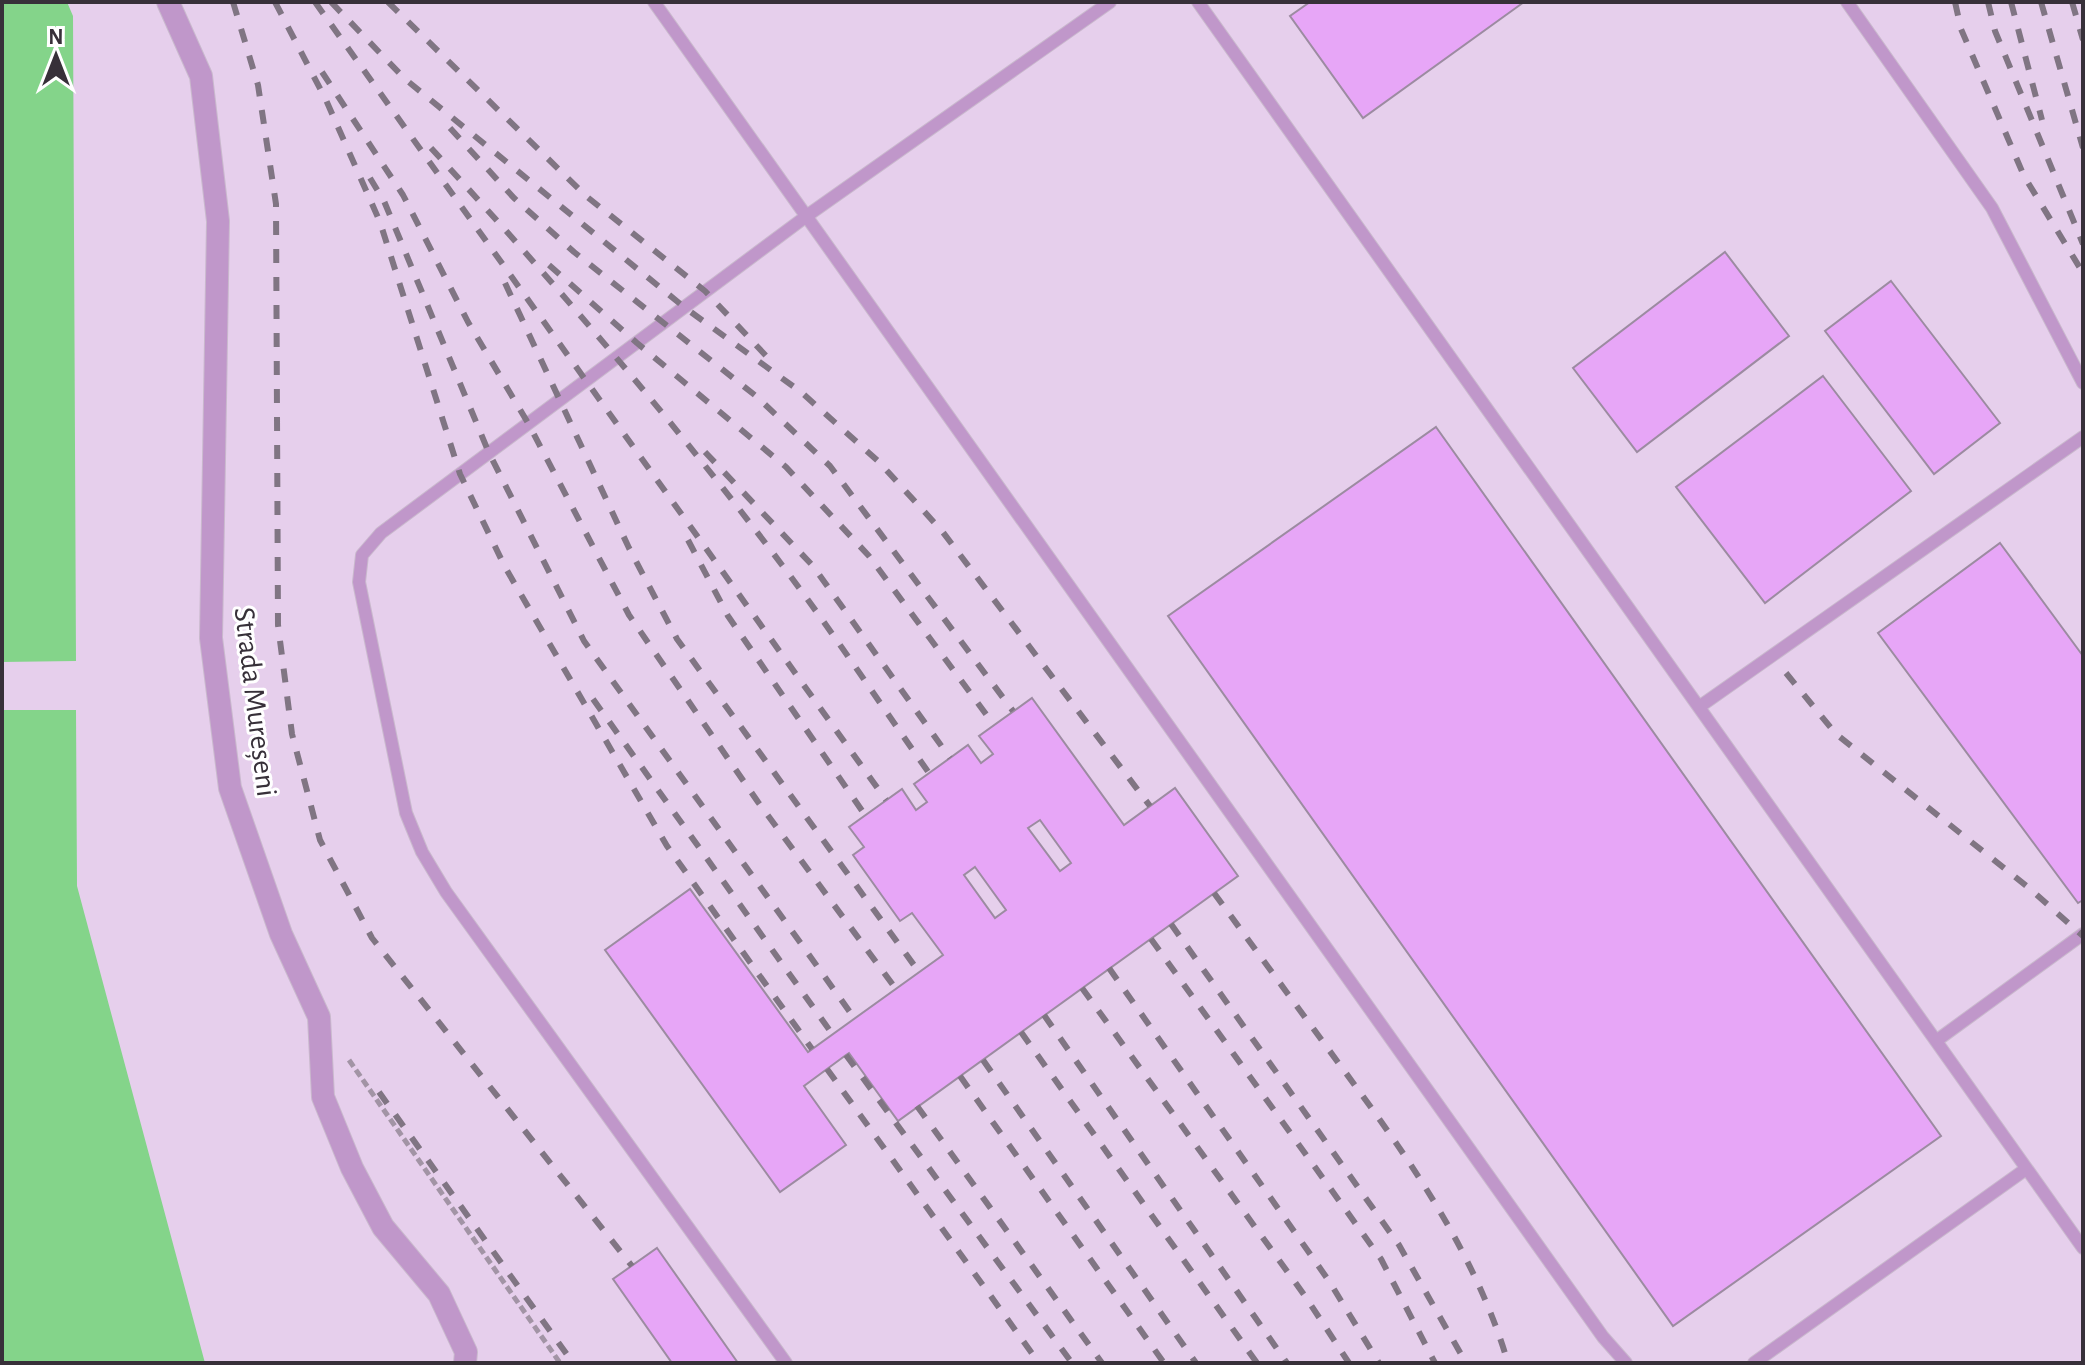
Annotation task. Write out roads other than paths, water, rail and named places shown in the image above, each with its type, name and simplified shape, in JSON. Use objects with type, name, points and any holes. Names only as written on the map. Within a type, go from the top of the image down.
[{"type":"street","name":"Strada Mureșeni","points":[[168,2],[201,76],[218,221],[211,638],[230,788],[281,934],[319,1017],[323,1097],[334,1125],[383,1227],[439,1294],[466,1352],[465,1363]]},
{"type":"lane","points":[[654,2],[1603,1337],[1626,1363]]},
{"type":"lane","points":[[786,1363],[446,892],[422,852],[403,799],[359,582],[362,555],[381,533],[808,215],[1110,2]]},
{"type":"lane","points":[[1198,2],[2083,1248]]},
{"type":"lane","points":[[1847,2],[1992,208],[2083,383]]},
{"type":"lane","points":[[1699,707],[2083,437]]},
{"type":"lane","points":[[1936,1041],[2083,934]]},
{"type":"lane","points":[[1754,1363],[2026,1169]]},
{"type":"railway","points":[[233,2],[258,85],[276,204],[278,625],[292,734],[320,840],[372,938],[632,1266]]},
{"type":"railway","points":[[275,2],[326,100],[380,222],[460,474],[505,567],[667,846],[812,1049]]},
{"type":"railway","points":[[315,2],[886,800]]},
{"type":"railway","points":[[331,2],[405,79],[684,307],[801,392],[878,461],[942,531],[1150,806]]},
{"type":"railway","points":[[388,2],[586,196],[705,291],[770,360]]},
{"type":"railway","points":[[1955,2],[1961,29],[2024,176],[2083,273]]},
{"type":"railway","points":[[1988,2],[1995,31],[2083,244]]},
{"type":"railway","points":[[2011,2],[2042,120]]},
{"type":"railway","points":[[2041,2],[2083,148]]},
{"type":"railway","points":[[2072,2],[2083,40]]},
{"type":"railway","points":[[322,72],[403,195],[468,322],[528,423],[629,615],[758,802],[896,989]]},
{"type":"railway","points":[[450,128],[514,198],[574,252],[756,396],[830,466],[1013,711]]},
{"type":"railway","points":[[431,148],[567,301],[741,511],[801,590],[929,773]]},
{"type":"railway","points":[[370,178],[384,201],[489,453],[584,641],[855,1019]]},
{"type":"railway","points":[[549,265],[786,467],[869,556],[994,725]]},
{"type":"railway","points":[[505,283],[629,548],[677,639],[919,972]]},
{"type":"railway","points":[[705,452],[813,566],[950,758]]},
{"type":"railway","points":[[688,540],[728,616],[865,815]]},
{"type":"railway","points":[[1786,673],[1836,734],[2029,888],[2083,936]]},
{"type":"railway","points":[[593,699],[833,1035]]},
{"type":"railway","points":[[1214,893],[1413,1168],[1458,1243],[1494,1322],[1508,1363]]},
{"type":"railway","points":[[1171,924],[1399,1245],[1466,1363]]},
{"type":"railway","points":[[1151,939],[1381,1259],[1435,1363]]},
{"type":"railway","points":[[1109,968],[1329,1281],[1379,1363]]},
{"type":"railway","points":[[1082,988],[1305,1296],[1349,1363]]},
{"type":"railway","points":[[1044,1015],[1287,1363]]},
{"type":"railway","points":[[1021,1032],[1257,1363]]},
{"type":"railway","points":[[846,1055],[1072,1363]]},
{"type":"railway","points":[[983,1060],[1196,1363]]},
{"type":"railway","points":[[827,1069],[1039,1363]]},
{"type":"railway","points":[[960,1076],[1164,1363]]},
{"type":"railway","points":[[379,1092],[573,1363]]},
{"type":"railway","points":[[917,1106],[1102,1363]]}]
